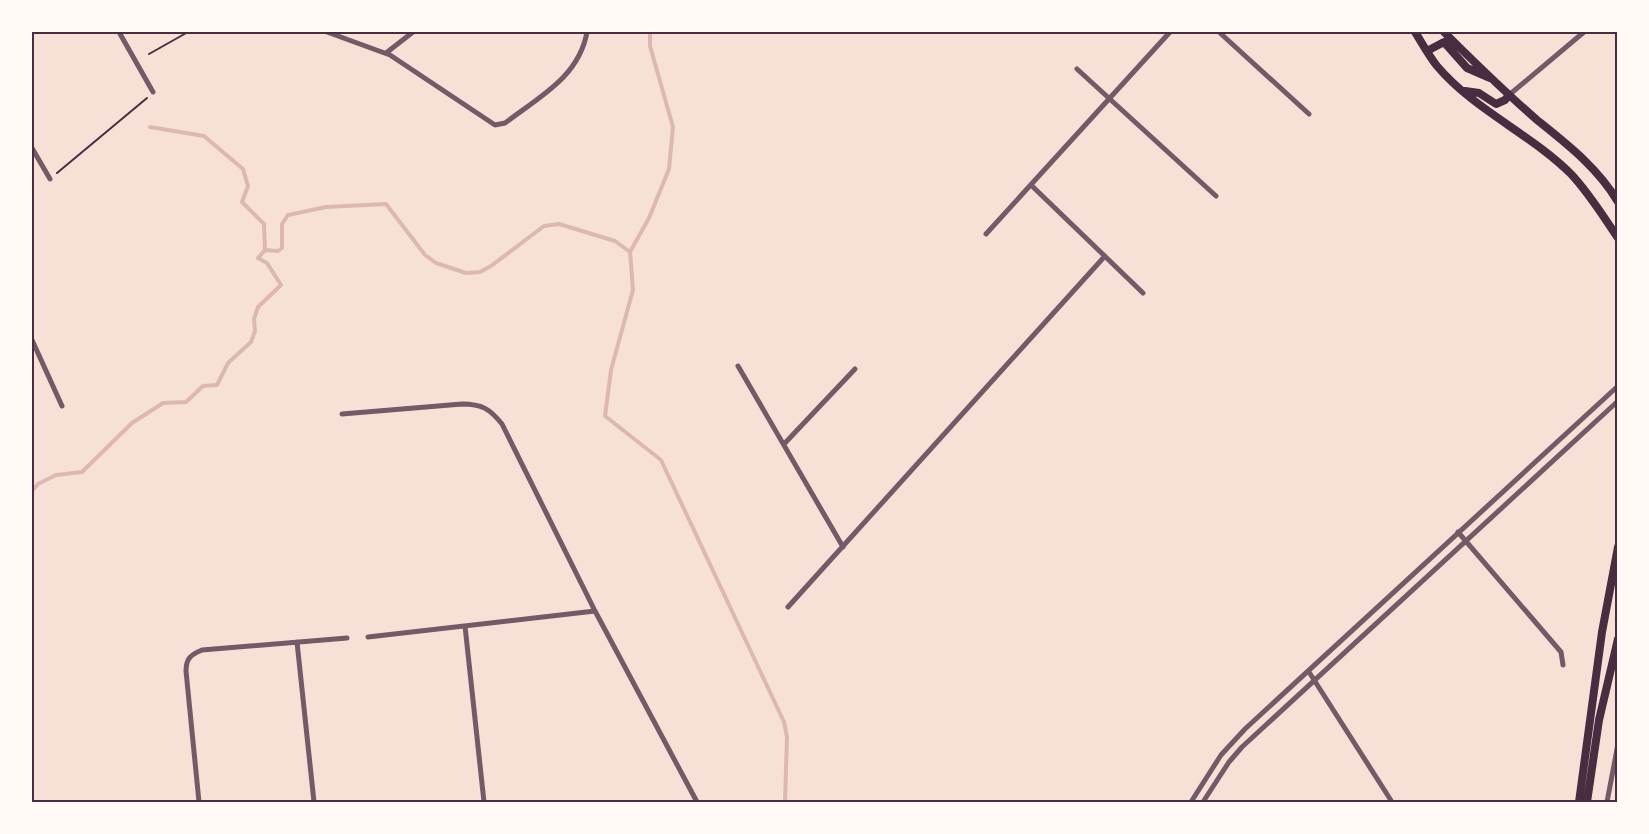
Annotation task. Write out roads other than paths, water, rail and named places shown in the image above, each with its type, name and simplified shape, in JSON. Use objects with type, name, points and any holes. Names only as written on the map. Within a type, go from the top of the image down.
[{"type":"main road","points":[[1414,32],[1437,66],[1464,91],[1536,144],[1570,174],[1597,205],[1617,238]]},
{"type":"main road","points":[[1444,32],[1491,79],[1567,144],[1594,171],[1617,202]]},
{"type":"main road","points":[[1427,51],[1444,42],[1467,68],[1491,79]]},
{"type":"main road","points":[[1464,91],[1479,93],[1496,104],[1505,100],[1509,94]]},
{"type":"main road","points":[[1579,802],[1602,632],[1617,547]]},
{"type":"main road","points":[[1587,802],[1599,720],[1617,639]]},
{"type":"street","points":[[119,32],[153,92]]},
{"type":"street","points":[[327,32],[386,53],[495,125],[505,123],[567,76],[580,57],[587,32]]},
{"type":"street","points":[[386,53],[413,32]]},
{"type":"street","points":[[986,234],[1107,98],[1170,32]]},
{"type":"street","points":[[1219,32],[1309,114]]},
{"type":"street","points":[[1509,94],[1584,32]]},
{"type":"street","points":[[1077,69],[1216,196]]},
{"type":"street","points":[[32,148],[50,179]]},
{"type":"street","points":[[1031,185],[1143,293]]},
{"type":"street","points":[[788,607],[1106,256]]},
{"type":"street","points":[[32,340],[62,406]]},
{"type":"street","points":[[738,366],[785,443],[843,547]]},
{"type":"street","points":[[785,443],[855,369]]},
{"type":"street","points":[[1191,802],[1221,755],[1234,740],[1617,386]]},
{"type":"street","points":[[1203,802],[1229,762],[1242,747],[1617,401]]},
{"type":"street","points":[[342,414],[462,404],[480,404],[491,411],[502,424],[595,611],[697,802]]},
{"type":"street","points":[[1458,532],[1561,652],[1563,665]]},
{"type":"street","points":[[368,637],[595,611]]},
{"type":"street","points":[[465,626],[484,802]]},
{"type":"street","points":[[199,802],[186,662],[192,654],[202,650],[347,638]]},
{"type":"street","points":[[297,642],[314,802]]},
{"type":"street","points":[[1309,672],[1392,802]]},
{"type":"street","points":[[1607,802],[1617,744]]},
{"type":"waterway","points":[[650,32],[650,46],[673,127],[669,169],[649,218],[630,252],[633,290],[611,370],[605,416],[661,460],[784,722],[787,737],[785,802]]},
{"type":"waterway","points":[[150,127],[204,136],[243,169],[248,186],[242,202],[264,224],[265,250]]},
{"type":"waterway","points":[[32,491],[38,484],[56,475],[82,472],[132,423],[163,403],[186,402],[203,386],[217,385],[228,363],[251,342],[258,307],[281,285],[267,263],[258,258],[265,250],[278,251],[282,248],[282,224],[288,215],[326,207],[386,204],[425,255],[436,263],[466,273],[480,272],[544,226],[559,224],[615,241],[630,252]]}]
